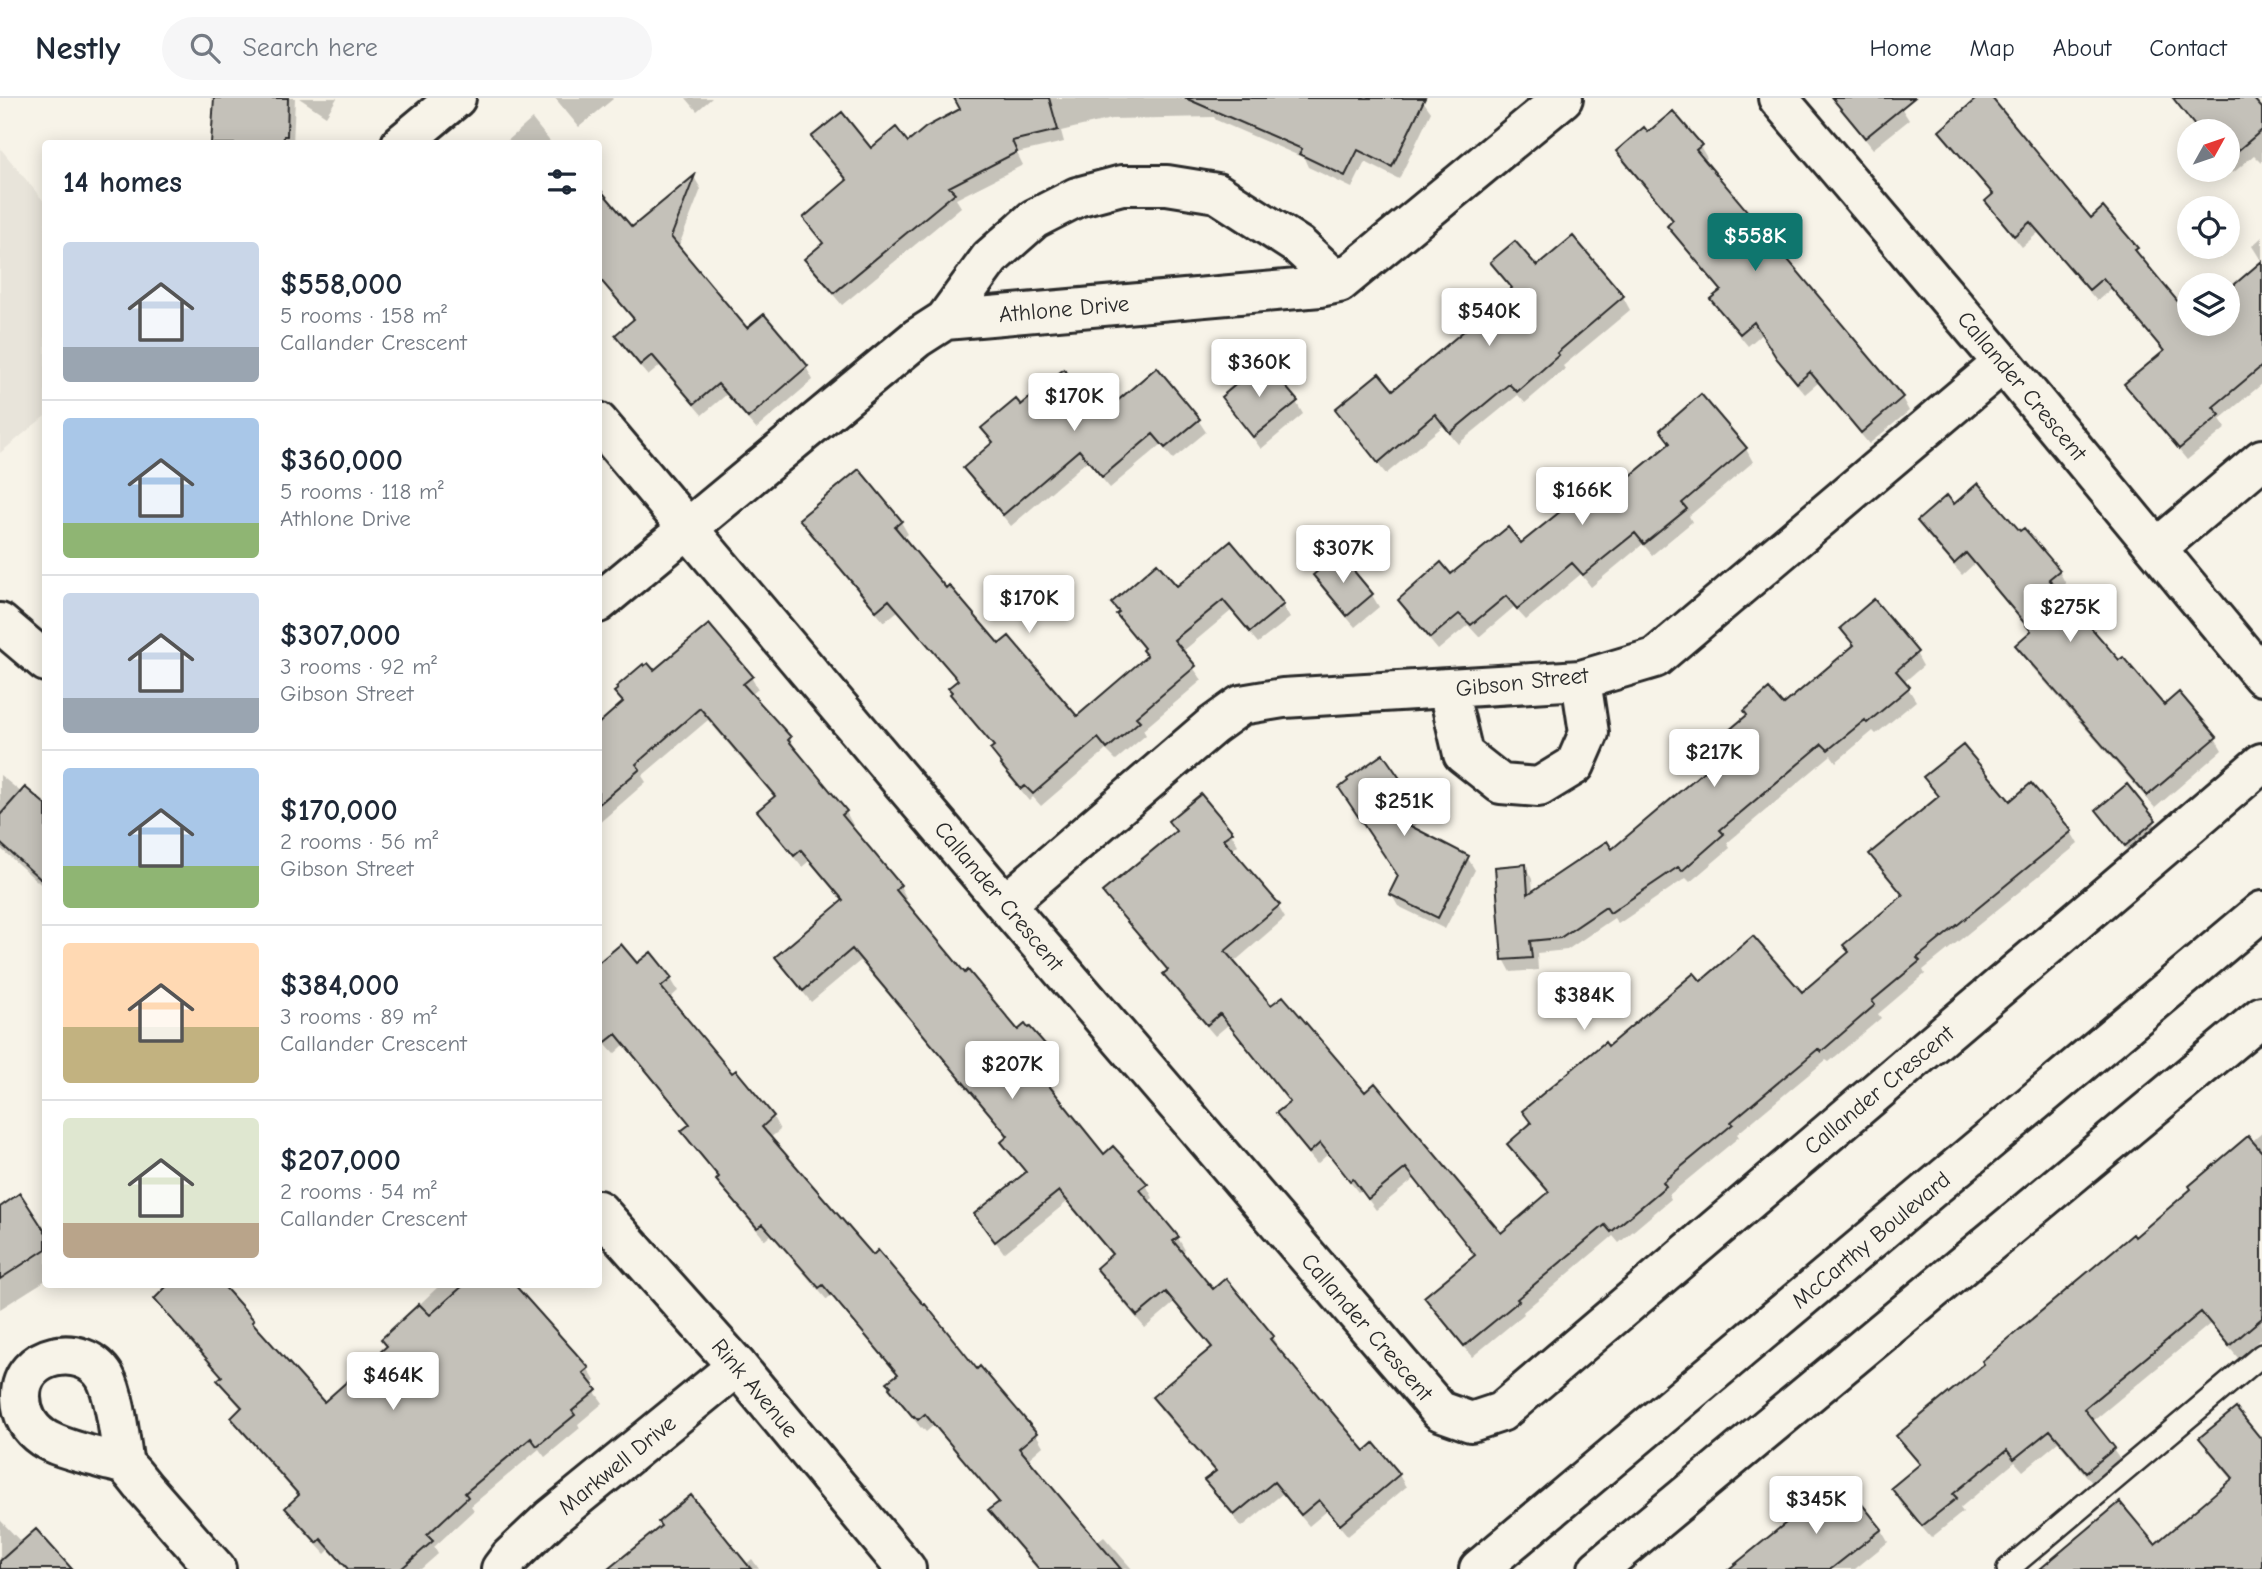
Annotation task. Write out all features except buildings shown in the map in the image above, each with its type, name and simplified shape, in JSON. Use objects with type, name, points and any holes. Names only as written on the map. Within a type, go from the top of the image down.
[{"type":"street","points":[[406,140],[456,98]]},
{"type":"street","points":[[945,320],[990,258],[1034,219],[1077,197],[1122,185],[1167,185],[1217,193],[1299,246],[1339,283],[1563,98]]},
{"type":"street","name":"Callander Crescent","points":[[1778,98],[2003,363],[2262,676]]},
{"type":"street","name":"Athlone Drive","points":[[602,600],[917,338],[945,320],[1320,287],[1339,283]]},
{"type":"street","name":"Gibson Street","points":[[1005,904],[1212,726],[1241,705],[1283,698],[1581,680],[1655,659],[2003,363]]},
{"type":"street","name":"Callander Crescent","points":[[602,427],[1005,904],[1440,1411],[1471,1422],[1500,1412],[2262,763]]},
{"type":"street","points":[[2157,548],[2262,459]]},
{"type":"street","points":[[0,623],[42,659]]},
{"type":"street","points":[[1448,690],[1463,754],[1501,784],[1539,787],[1575,765],[1590,733],[1581,680]]},
{"type":"street","name":"McCarthy Boulevard","points":[[1479,1569],[2262,911]]},
{"type":"street","points":[[1598,1569],[2262,1016]]},
{"type":"street","name":"Rink Avenue","points":[[602,1214],[737,1366],[906,1569]]},
{"type":"street","name":"Markwell Drive","points":[[501,1569],[550,1519],[737,1366]]},
{"type":"street","points":[[124,1465],[216,1569]]},
{"type":"lane","points":[[2008,1569],[2262,1355]]},
{"type":"shaded area","points":[[0,148],[42,199],[42,418],[0,453]]}]
